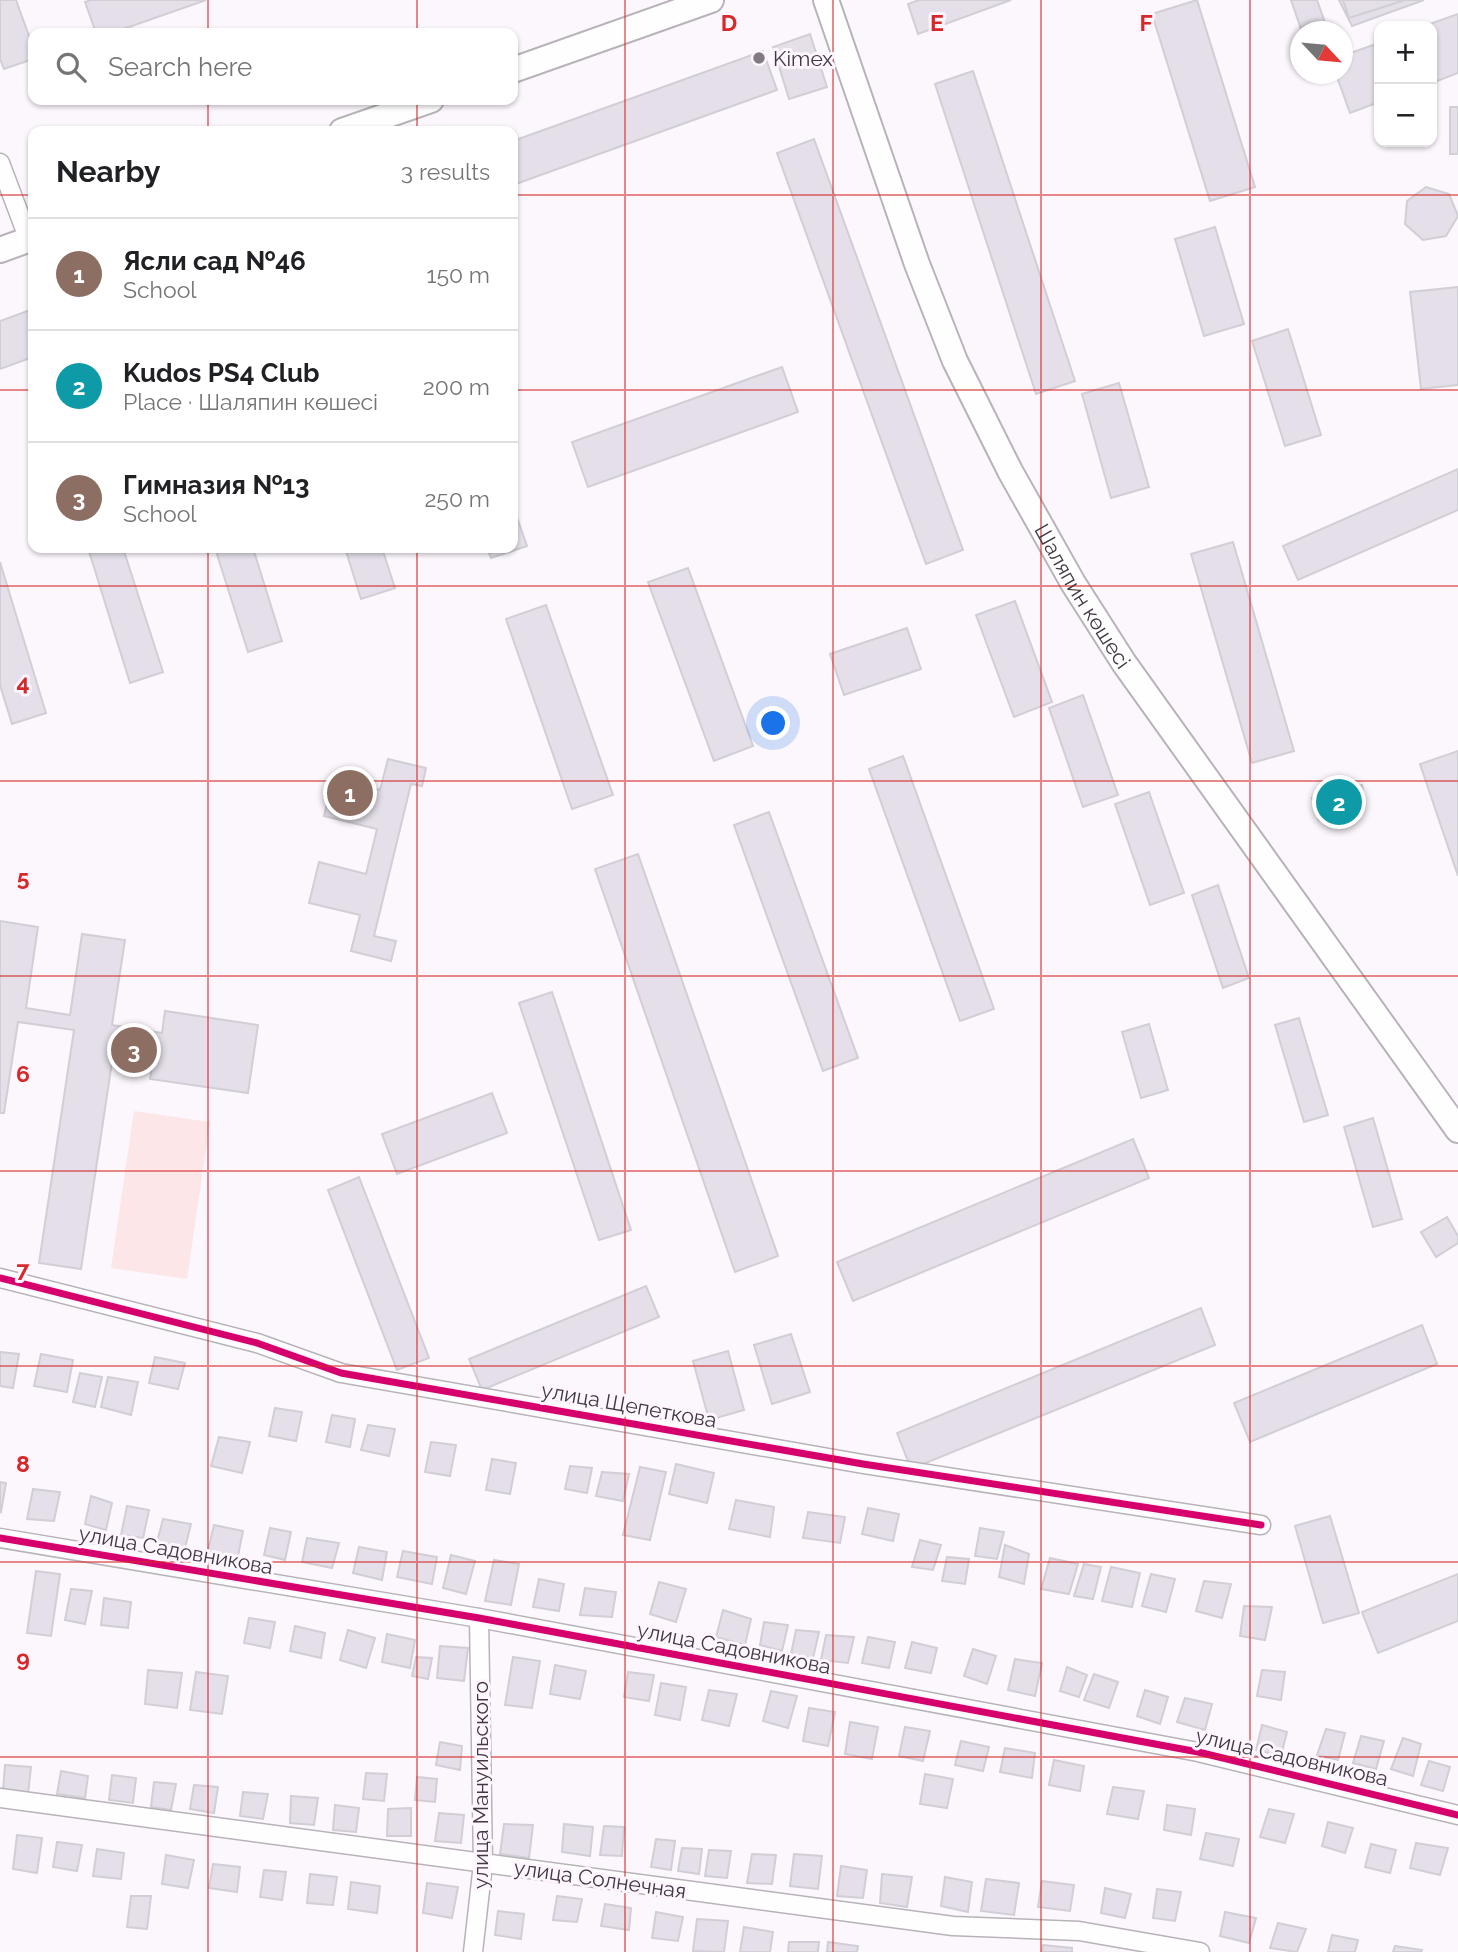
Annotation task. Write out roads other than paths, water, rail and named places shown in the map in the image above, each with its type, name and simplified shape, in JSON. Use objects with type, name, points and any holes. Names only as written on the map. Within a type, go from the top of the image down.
[{"type":"main road","points":[[518,68],[711,0]]},
{"type":"main road","name":"Шаляпин көшесі","points":[[826,0],[926,288],[955,361],[1016,482],[1124,663],[1458,1130]]},
{"type":"main road","points":[[356,126],[417,105]]},
{"type":"main road","points":[[0,250],[28,240]]},
{"type":"street","points":[[0,163],[28,232]]},
{"type":"street","name":"улица Щепеткова","points":[[0,1278],[257,1343],[341,1373],[863,1464],[1261,1525]]},
{"type":"street","name":"улица Садовникова","points":[[0,1538],[479,1619],[1198,1752],[1458,1815]]},
{"type":"street","name":"улица Мануильского","points":[[474,1952],[483,1864],[479,1619]]},
{"type":"street","name":"улица Солнечная","points":[[0,1798],[953,1926],[1079,1931],[1193,1951]]},
{"type":"place","name":"Kimex","points":[[759,58]]},
{"type":"place","name":"Ясли сад №46","points":[[350,793]]},
{"type":"place","name":"Kudos PS4 Club","points":[[1339,802]]},
{"type":"place","name":"Гимназия №13","points":[[134,1050]]}]
